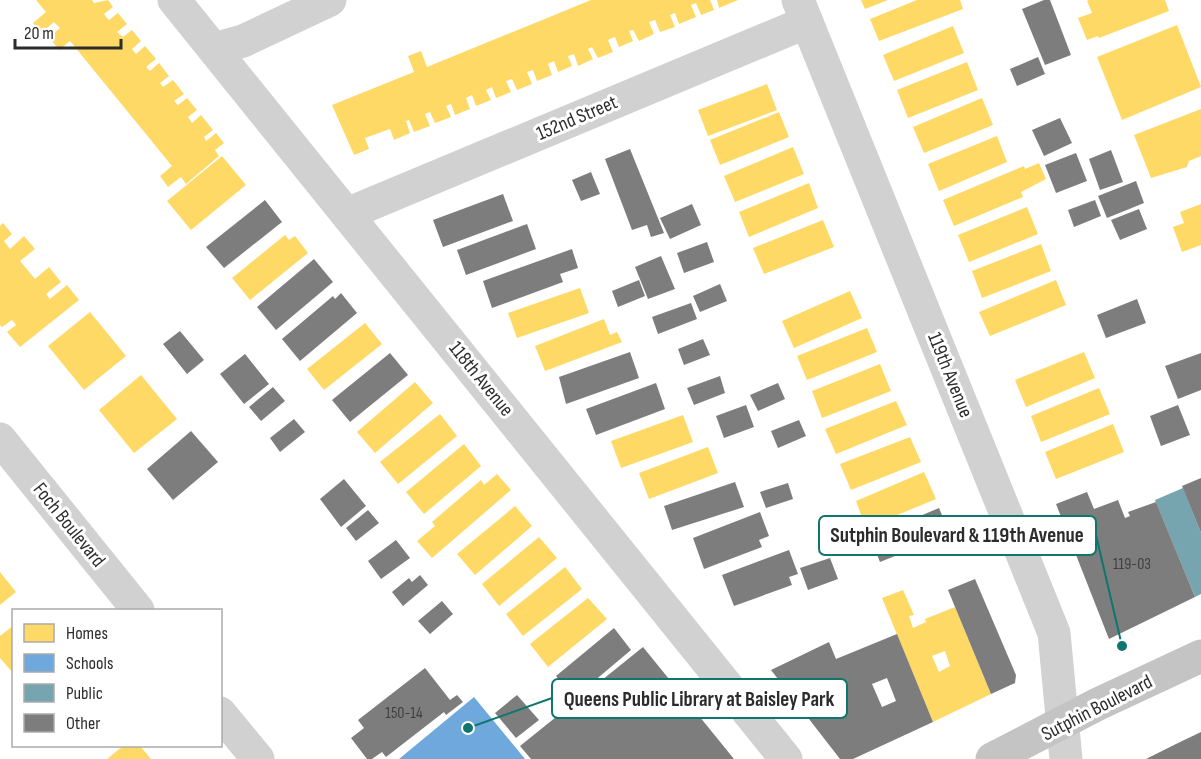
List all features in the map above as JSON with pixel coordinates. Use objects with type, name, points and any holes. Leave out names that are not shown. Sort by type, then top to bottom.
[{"type":"main road","name":"Sutphin Boulevard","points":[[992,759],[1201,656]]},
{"type":"street","name":"118th Avenue","points":[[174,0],[786,759]]},
{"type":"street","points":[[214,49],[243,41],[330,0]]},
{"type":"street","name":"152nd Street","points":[[347,214],[802,11]]},
{"type":"street","name":"119th Avenue","points":[[802,11],[1054,633],[1066,759]]},
{"type":"street","name":"Foch Boulevard","points":[[0,439],[137,609]]},
{"type":"street","points":[[222,715],[258,759]]},
{"type":"building: Homes","points":[[36,0],[92,0],[94,3],[108,0],[113,7],[104,14],[107,18],[109,20],[118,13],[127,24],[117,32],[123,37],[132,30],[141,41],[132,49],[136,54],[145,46],[156,59],[146,67],[150,71],[159,63],[169,76],[160,83],[163,87],[173,80],[184,94],[174,101],[178,105],[187,98],[197,110],[188,117],[192,123],[201,115],[213,130],[204,137],[206,141],[216,133],[224,143],[215,150],[219,156],[186,184],[181,177],[168,187],[160,176],[172,166],[70,41],[59,50],[49,37],[60,28],[54,22],[41,33],[33,23],[46,12]]},
{"type":"building: Homes","points":[[591,0],[710,0],[714,10],[701,15],[696,3],[691,5],[696,17],[679,24],[675,13],[670,15],[675,27],[660,32],[655,20],[649,22],[654,34],[639,41],[633,30],[629,31],[633,41],[619,47],[615,37],[612,38],[608,40],[613,52],[598,58],[592,47],[588,49],[593,59],[578,66],[574,54],[568,56],[572,66],[558,72],[554,61],[548,64],[552,75],[537,81],[533,70],[527,72],[532,84],[517,90],[512,79],[506,81],[511,92],[496,98],[492,87],[486,90],[491,100],[476,106],[472,95],[466,98],[470,109],[455,115],[451,104],[446,106],[451,117],[435,123],[430,112],[425,114],[430,126],[414,132],[409,120],[406,121],[410,133],[394,140],[390,129],[365,138],[369,149],[354,155],[332,105],[414,72],[408,56],[421,51],[427,67]]},
{"type":"building: Homes","points":[[717,0],[738,0],[719,8]]},
{"type":"building: Homes","points":[[861,0],[888,0],[865,9]]},
{"type":"building: Homes","points":[[917,0],[960,0],[963,9],[879,41],[870,19]]},
{"type":"building: Homes","points":[[1089,0],[1165,0],[1169,11],[1099,38],[1098,36],[1087,40],[1078,18],[1092,13],[1087,1]]},
{"type":"building: Homes","points":[[1177,25],[1201,87],[1122,120],[1097,57]]},
{"type":"building: Homes","points":[[953,26],[964,53],[894,81],[883,55]]},
{"type":"building: Homes","points":[[967,62],[978,90],[908,118],[897,90]]},
{"type":"building: Homes","points":[[767,84],[777,110],[708,136],[698,110]]},
{"type":"building: Homes","points":[[982,98],[993,125],[924,153],[913,127]]},
{"type":"building: Homes","points":[[1201,109],[1201,156],[1189,161],[1187,167],[1151,178],[1134,135]]},
{"type":"building: Homes","points":[[779,112],[789,137],[720,165],[710,140]]},
{"type":"building: Homes","points":[[997,136],[1007,162],[939,191],[928,164]]},
{"type":"building: Homes","points":[[793,147],[804,174],[735,202],[724,176]]},
{"type":"building: Homes","points":[[222,156],[246,185],[191,230],[167,201]]},
{"type":"building: Homes","points":[[1039,163],[1046,179],[1021,192],[1023,197],[954,226],[943,200],[1024,166],[1025,169]]},
{"type":"building: Homes","points":[[809,183],[818,208],[749,237],[739,212]]},
{"type":"building: Homes","points":[[1201,204],[1201,245],[1182,252],[1173,227],[1184,223],[1180,212]]},
{"type":"building: Homes","points":[[1027,207],[1038,234],[969,262],[958,235]]},
{"type":"building: Homes","points":[[823,220],[834,247],[764,274],[753,248]]},
{"type":"building: Homes","points":[[3,223],[12,234],[4,241],[10,249],[24,236],[35,249],[20,261],[35,279],[49,267],[61,282],[46,294],[50,299],[67,285],[79,300],[20,347],[7,332],[16,325],[14,322],[12,320],[2,327],[0,325],[0,226]]},
{"type":"building: Homes","points":[[285,235],[289,240],[295,236],[308,253],[250,300],[232,278]]},
{"type":"building: Homes","points":[[1041,244],[1051,271],[982,298],[972,271]]},
{"type":"building: Homes","points":[[1056,280],[1066,305],[990,336],[979,312]]},
{"type":"building: Homes","points":[[580,288],[589,313],[517,338],[508,313]]},
{"type":"building: Homes","points":[[850,291],[862,318],[794,348],[782,321]]},
{"type":"building: Homes","points":[[90,312],[126,356],[84,390],[48,346]]},
{"type":"building: Homes","points":[[604,319],[610,335],[617,332],[622,342],[545,371],[535,346]]},
{"type":"building: Homes","points":[[365,323],[382,344],[324,390],[307,369]]},
{"type":"building: Homes","points":[[867,328],[877,352],[807,380],[797,356]]},
{"type":"building: Homes","points":[[1084,352],[1095,378],[1026,407],[1015,380]]},
{"type":"building: Homes","points":[[880,364],[891,391],[822,418],[812,391]]},
{"type":"building: Homes","points":[[141,375],[177,419],[134,453],[99,410]]},
{"type":"building: Homes","points":[[415,382],[433,403],[375,453],[357,432]]},
{"type":"building: Homes","points":[[1099,388],[1110,414],[1041,442],[1031,416]]},
{"type":"building: Homes","points":[[896,401],[907,425],[836,454],[825,429]]},
{"type":"building: Homes","points":[[440,414],[457,436],[398,484],[380,462]]},
{"type":"building: Homes","points":[[683,415],[693,442],[621,468],[611,441]]},
{"type":"building: Homes","points":[[1113,424],[1124,452],[1056,479],[1045,452]]},
{"type":"building: Homes","points":[[910,437],[921,462],[851,490],[840,464]]},
{"type":"building: Homes","points":[[464,444],[481,466],[424,514],[406,492]]},
{"type":"building: Homes","points":[[708,447],[718,473],[649,499],[639,473]]},
{"type":"building: Homes","points":[[924,472],[936,499],[866,528],[856,501]]},
{"type":"building: Homes","points":[[497,474],[511,490],[432,558],[417,541],[435,526],[432,522],[481,480],[484,485]]},
{"type":"building: Homes","points":[[515,506],[532,526],[475,575],[457,554]]},
{"type":"building: Homes","points":[[539,537],[557,558],[499,606],[482,584]]},
{"type":"building: Homes","points":[[565,567],[582,589],[523,636],[506,614]]},
{"type":"building: Homes","points":[[0,572],[16,592],[0,605]]},
{"type":"building: Homes","points":[[903,590],[914,615],[909,616],[913,628],[926,622],[925,619],[955,607],[991,694],[933,722],[882,598]],"holes":[[[945,651],[950,666],[939,672],[932,656]]]},
{"type":"building: Homes","points":[[588,598],[607,619],[548,667],[530,644]]},
{"type":"building: Homes","points":[[12,627],[12,672],[0,658],[0,636]]},
{"type":"building: Homes","points":[[122,747],[141,747],[151,759],[107,759]]},
{"type":"building: Schools","points":[[474,697],[525,759],[399,759]]},
{"type":"building: Public","points":[[1183,488],[1201,533],[1201,594],[1195,597],[1155,500]]},
{"type":"building: Other","points":[[1044,0],[1050,0],[1071,55],[1045,65],[1022,9]]},
{"type":"building: Other","points":[[1038,57],[1045,74],[1017,86],[1010,69]]},
{"type":"building: Other","points":[[1060,118],[1072,143],[1044,156],[1032,130]]},
{"type":"building: Other","points":[[630,149],[664,233],[651,237],[647,225],[632,230],[605,159]]},
{"type":"building: Other","points":[[1111,150],[1123,182],[1100,190],[1089,159]]},
{"type":"building: Other","points":[[1076,153],[1087,181],[1056,193],[1045,165]]},
{"type":"building: Other","points":[[591,172],[600,194],[581,201],[572,180]]},
{"type":"building: Other","points":[[1136,181],[1144,203],[1107,218],[1098,196]]},
{"type":"building: Other","points":[[503,194],[513,221],[443,247],[433,220]]},
{"type":"building: Other","points":[[265,200],[282,222],[224,268],[206,247]]},
{"type":"building: Other","points":[[1095,200],[1101,216],[1074,227],[1068,210]]},
{"type":"building: Other","points":[[692,204],[701,225],[670,239],[660,218]]},
{"type":"building: Other","points":[[1139,209],[1147,229],[1120,240],[1111,220]]},
{"type":"building: Other","points":[[527,224],[536,249],[466,275],[457,250]]},
{"type":"building: Other","points":[[707,242],[714,262],[684,273],[677,253]]},
{"type":"building: Other","points":[[572,249],[578,268],[560,274],[563,282],[492,308],[483,281]]},
{"type":"building: Other","points":[[661,256],[675,289],[648,299],[635,267]]},
{"type":"building: Other","points":[[314,259],[333,282],[276,330],[257,307]]},
{"type":"building: Other","points":[[639,280],[645,296],[618,307],[612,291]]},
{"type":"building: Other","points":[[720,284],[727,301],[700,312],[693,296]]},
{"type":"building: Other","points":[[341,293],[357,313],[300,361],[282,339],[333,296],[335,299]]},
{"type":"building: Other","points":[[1137,299],[1146,323],[1106,338],[1097,315]]},
{"type":"building: Other","points":[[691,303],[697,319],[658,334],[652,317]]},
{"type":"building: Other","points":[[180,331],[204,360],[187,374],[163,344]]},
{"type":"building: Other","points":[[703,339],[710,355],[684,365],[678,349]]},
{"type":"building: Other","points":[[630,352],[639,378],[566,404],[559,377]]},
{"type":"building: Other","points":[[390,353],[408,375],[350,422],[332,400]]},
{"type":"building: Other","points":[[1201,353],[1201,390],[1178,399],[1165,366]]},
{"type":"building: Other","points":[[245,354],[269,384],[244,404],[220,374]]},
{"type":"building: Other","points":[[720,376],[725,393],[694,405],[687,388]]},
{"type":"building: Other","points":[[656,383],[665,409],[596,435],[586,409]]},
{"type":"building: Other","points":[[778,383],[785,399],[758,411],[750,395]]},
{"type":"building: Other","points":[[273,387],[285,401],[261,421],[249,407]]},
{"type":"building: Other","points":[[746,405],[754,427],[724,438],[716,416]]},
{"type":"building: Other","points":[[1178,405],[1190,435],[1161,446],[1150,416]]},
{"type":"building: Other","points":[[294,419],[305,432],[280,452],[270,438]]},
{"type":"building: Other","points":[[799,420],[806,436],[778,448],[771,431]]},
{"type":"building: Other","points":[[191,431],[218,462],[173,500],[147,469]]},
{"type":"building: Other","points":[[1201,478],[1201,533],[1182,486]]},
{"type":"building: Other","points":[[344,479],[366,506],[341,527],[320,499]]},
{"type":"building: Other","points":[[735,482],[744,507],[672,530],[664,506]]},
{"type":"building: Other","points":[[788,483],[793,499],[766,508],[760,492]]},
{"type":"building: Other","points":[[1087,492],[1094,509],[1118,500],[1125,518],[1130,516],[1128,512],[1156,502],[1195,597],[1109,639],[1056,504]]},
{"type":"building: Other","points":[[939,508],[950,534],[880,562],[870,537]]},
{"type":"building: Other","points":[[368,510],[379,523],[356,541],[346,528]]},
{"type":"building: Other","points":[[760,512],[769,536],[759,540],[762,547],[704,569],[693,538]]},
{"type":"building: Other","points":[[396,540],[410,558],[381,579],[368,561]]},
{"type":"building: Other","points":[[789,550],[798,574],[789,577],[792,585],[734,606],[722,575]]},
{"type":"building: Other","points":[[830,558],[838,579],[808,590],[800,568]]},
{"type":"building: Other","points":[[420,575],[428,585],[403,606],[392,592],[409,578],[412,582]]},
{"type":"building: Other","points":[[975,579],[1016,675],[1015,683],[991,694],[948,590]]},
{"type":"building: Other","points":[[442,601],[453,614],[430,634],[418,621]]},
{"type":"building: Other","points":[[614,628],[631,650],[574,698],[556,676]]},
{"type":"building: Other","points":[[897,634],[933,722],[853,759],[840,759],[771,670],[829,642],[836,659]],"holes":[[[887,678],[896,701],[882,707],[872,684]]]},
{"type":"building: Other","points":[[643,647],[734,759],[531,759],[520,746]]},
{"type":"building: Other","points":[[425,668],[450,700],[457,695],[463,702],[446,715],[444,712],[386,757],[382,752],[372,759],[367,759],[351,738],[364,728],[358,720]]},
{"type":"building: Other","points":[[517,695],[539,720],[516,738],[495,713]]},
{"type":"building: Other","points":[[1201,732],[1201,759],[1146,759],[1178,743]]},
{"type":"place","name":"Sutphin Boulevard & 119th Avenue","points":[[1122,646]]},
{"type":"place","name":"Queens Public Library at Baisley Park","points":[[468,728]]}]
